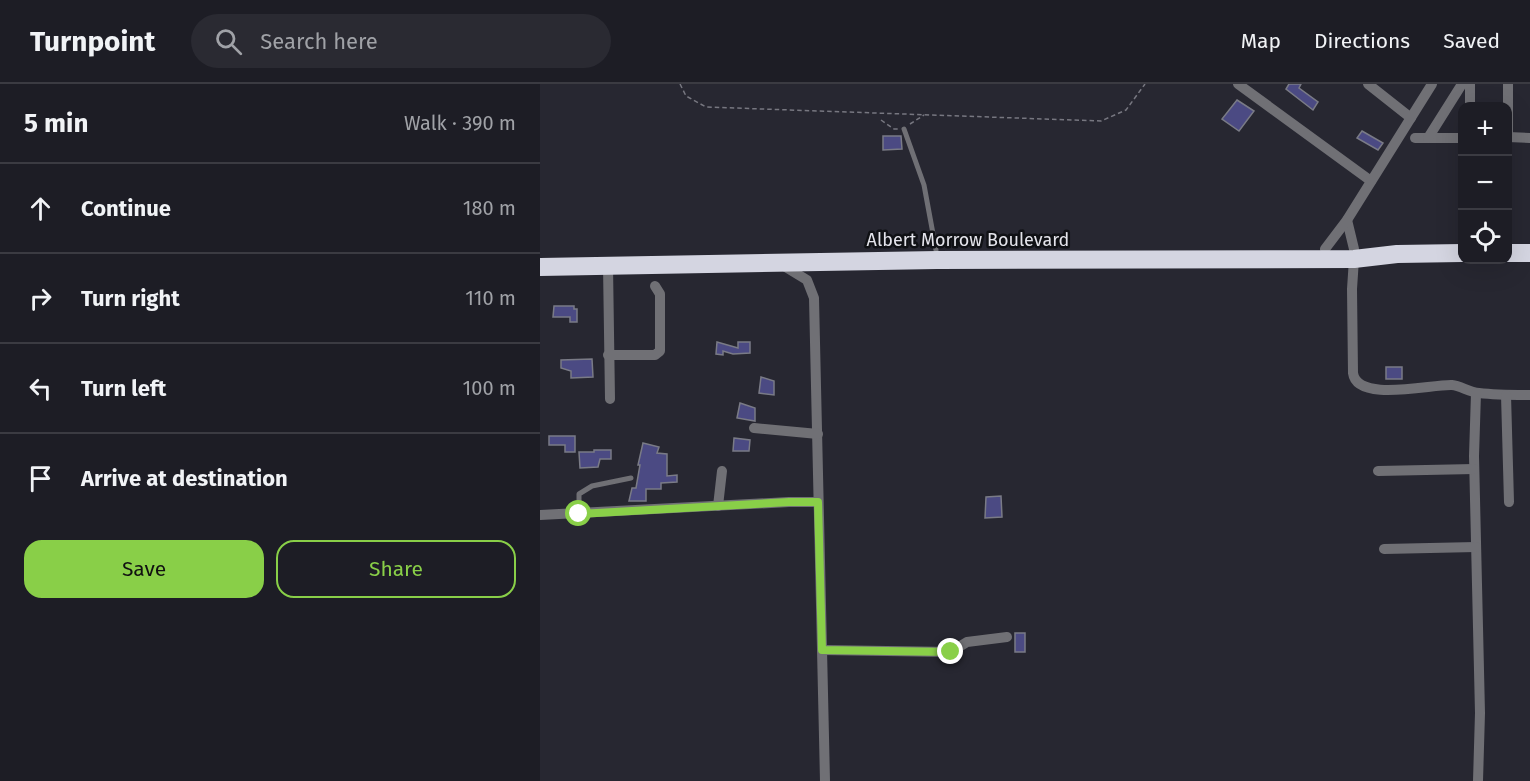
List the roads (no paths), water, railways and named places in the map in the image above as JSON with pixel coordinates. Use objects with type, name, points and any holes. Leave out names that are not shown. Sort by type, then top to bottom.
[{"type":"highway","name":"Albert Morrow Boulevard","points":[[540,257],[936,250],[1324,249],[1354,254]]},
{"type":"highway","name":"Albert Morrow Boulevard","points":[[540,267],[1458,253]]},
{"type":"highway","points":[[1512,253],[1530,253]]},
{"type":"street","points":[[1238,84],[1371,181]]},
{"type":"street","points":[[1368,84],[1411,118]]},
{"type":"street","points":[[1324,249],[1347,220],[1432,84]]},
{"type":"street","points":[[1428,138],[1462,84]]},
{"type":"street","points":[[1470,84],[1470,102]]},
{"type":"street","points":[[1508,84],[1508,102]]},
{"type":"street","points":[[1512,137],[1530,138]]},
{"type":"street","points":[[1415,138],[1458,138]]},
{"type":"street","points":[[1347,220],[1354,254],[1353,373],[1361,386],[1373,389],[1405,389],[1452,385],[1476,393],[1530,395]]},
{"type":"street","points":[[772,262],[795,271],[807,280],[814,298],[825,781]]},
{"type":"street","points":[[807,280],[820,262]]},
{"type":"street","points":[[608,266],[610,399]]},
{"type":"street","points":[[608,355],[655,356],[660,351],[660,294],[655,286]]},
{"type":"street","points":[[1476,393],[1474,469],[1480,713],[1478,781]]},
{"type":"street","points":[[1506,395],[1509,502]]},
{"type":"street","points":[[754,428],[818,434]]},
{"type":"street","points":[[1378,471],[1474,469]]},
{"type":"street","points":[[718,506],[722,471]]},
{"type":"street","points":[[540,515],[818,502]]},
{"type":"street","points":[[1384,549],[1476,547]]},
{"type":"street","points":[[822,650],[951,652],[967,642],[1007,637]]},
{"type":"lane","points":[[904,129],[924,185],[936,250]]},
{"type":"lane","points":[[579,514],[579,494],[585,488],[631,478]]}]
